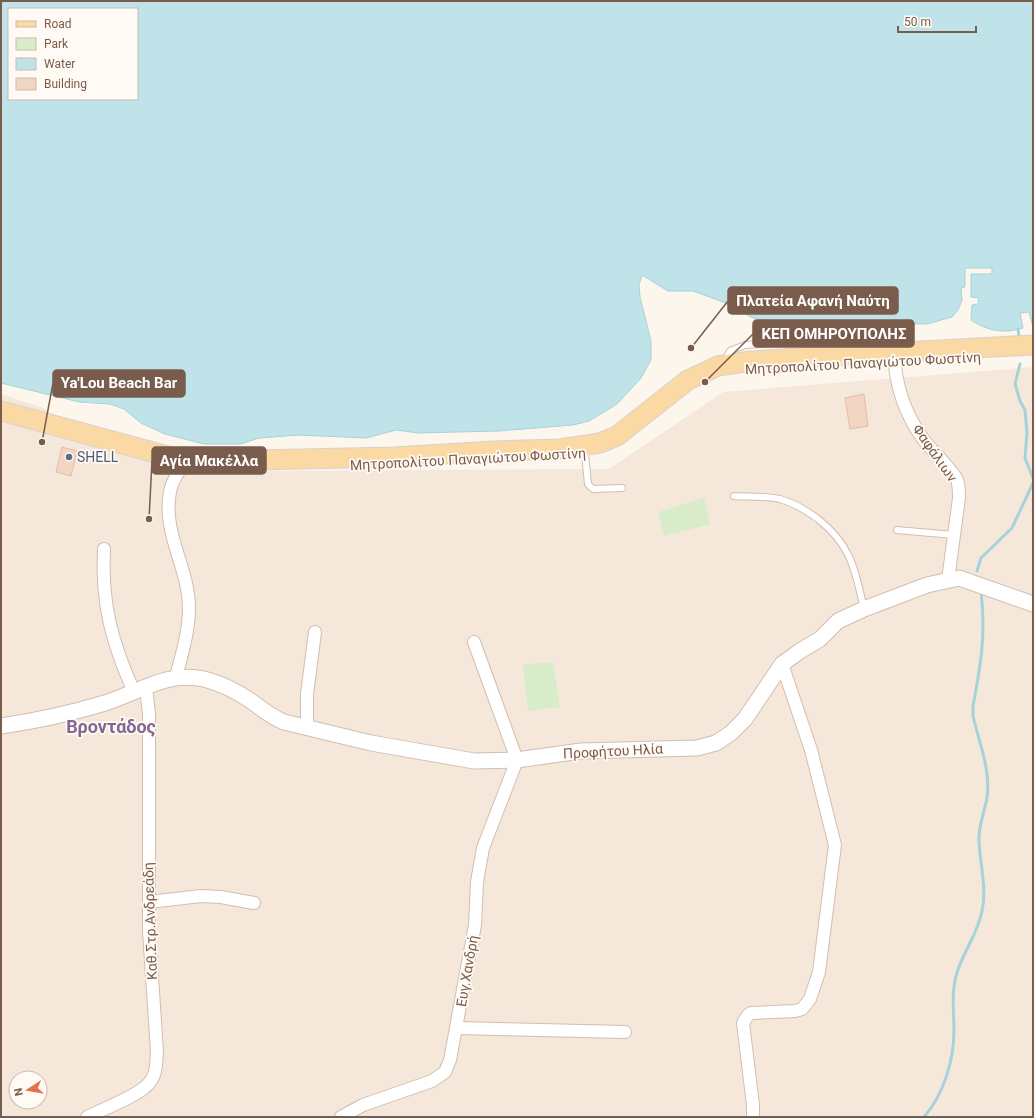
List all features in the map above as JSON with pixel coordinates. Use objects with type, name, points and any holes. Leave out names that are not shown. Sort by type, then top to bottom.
[{"type":"main road","name":"Μητροπολίτου Παναγιώτου Φωστίνη","points":[[2,417],[184,463],[220,469],[393,465],[486,459],[560,457],[585,454],[621,443],[693,386],[720,373],[894,356],[1033,345]]},
{"type":"main road","name":"Μητροπολίτου Παναγιώτου Φωστίνη","points":[[184,463],[394,457],[560,449],[584,446],[617,436],[688,380],[708,369],[723,365],[751,361],[1033,352]]},
{"type":"street","name":"Φαφάλιων","points":[[894,356],[896,375],[910,417],[922,438],[957,479],[959,498],[948,580]]},
{"type":"street","points":[[176,676],[185,644],[190,608],[187,586],[170,529],[169,508],[170,490],[184,463]]},
{"type":"street","name":"Καθ.Στρ.Ανδρεάδη","points":[[87,1117],[142,1090],[150,1082],[156,1069],[157,1052],[148,902],[149,714],[140,690],[118,657],[108,620],[104,588],[104,549]]},
{"type":"street","name":"Προφήτου Ηλία","points":[[1,726],[90,707],[176,676],[205,679],[222,686],[249,700],[275,719],[306,728],[371,743],[461,760],[517,760],[581,751],[696,748],[710,745],[721,740],[740,724],[782,664],[820,639],[838,621],[864,609],[927,585],[960,578],[972,581],[1033,604]]},
{"type":"street","points":[[306,728],[307,694],[315,632]]},
{"type":"street","points":[[474,642],[517,760]]},
{"type":"street","points":[[753,1117],[753,1105],[743,1023],[748,1014],[755,1012],[778,1013],[795,1011],[802,1009],[810,999],[819,972],[836,845],[811,750],[782,664]]},
{"type":"street","name":"Ευγ.Χανδρή","points":[[346,1116],[363,1105],[421,1086],[440,1077],[445,1072],[450,1060],[475,925],[477,882],[483,848],[517,760]]},
{"type":"street","points":[[148,902],[201,896],[221,897],[254,903]]},
{"type":"street","points":[[456,1028],[625,1032]]},
{"type":"lane","points":[[585,454],[588,484],[593,489],[622,488]]},
{"type":"lane","points":[[734,496],[778,499],[806,510],[827,526],[840,539],[847,550],[858,581],[864,609]]},
{"type":"lane","points":[[897,530],[954,535]]},
{"type":"shaded area","points":[[1033,367],[1033,1117],[1,1117],[1,394],[41,407],[106,450],[251,471],[609,469],[723,392]]},
{"type":"green space","points":[[704,498],[710,524],[664,536],[658,512]]},
{"type":"green space","points":[[553,662],[560,707],[528,711],[523,665]]},
{"type":"water","points":[[1,1],[1033,1],[1033,327],[1029,312],[1020,313],[1023,328],[1009,331],[983,327],[971,320],[972,305],[978,304],[979,298],[971,297],[971,274],[992,274],[992,268],[965,268],[965,287],[961,288],[962,300],[958,310],[952,317],[927,324],[867,323],[821,326],[762,320],[753,318],[723,302],[693,291],[668,291],[642,275],[639,285],[640,297],[651,341],[651,360],[641,378],[617,404],[589,421],[573,425],[499,431],[418,433],[396,430],[366,438],[299,435],[259,438],[241,444],[204,444],[165,434],[141,423],[124,409],[110,404],[79,402],[1,383]]},
{"type":"building","points":[[864,394],[868,426],[850,429],[845,398]]},
{"type":"building","points":[[62,447],[77,451],[71,476],[56,472]]},
{"type":"waterway","points":[[1018,329],[1019,337]]},
{"type":"waterway","points":[[1020,364],[1015,384],[1020,401],[1025,410],[1027,433],[1025,458],[1033,478]]},
{"type":"waterway","points":[[977,571],[981,558],[1012,528],[1033,483]]},
{"type":"waterway","points":[[924,1117],[937,1098],[950,1065],[954,1041],[954,987],[959,967],[979,921],[984,894],[979,835],[988,787],[984,756],[973,716],[973,706],[983,635],[981,591]]},
{"type":"place","name":"Πλατεία Αφανή Ναύτη","points":[[691,348]]},
{"type":"place","name":"ΚΕΠ ΟΜΗΡΟΥΠΟΛΗΣ","points":[[705,382]]},
{"type":"place","name":"Ya'Lou Beach Bar","points":[[42,442]]},
{"type":"place","name":"SHELL","points":[[69,457]]},
{"type":"place","name":"Αγία Μακέλλα","points":[[149,519]]},
{"type":"district","name":"Βροντάδος","points":[[111,727]]}]
